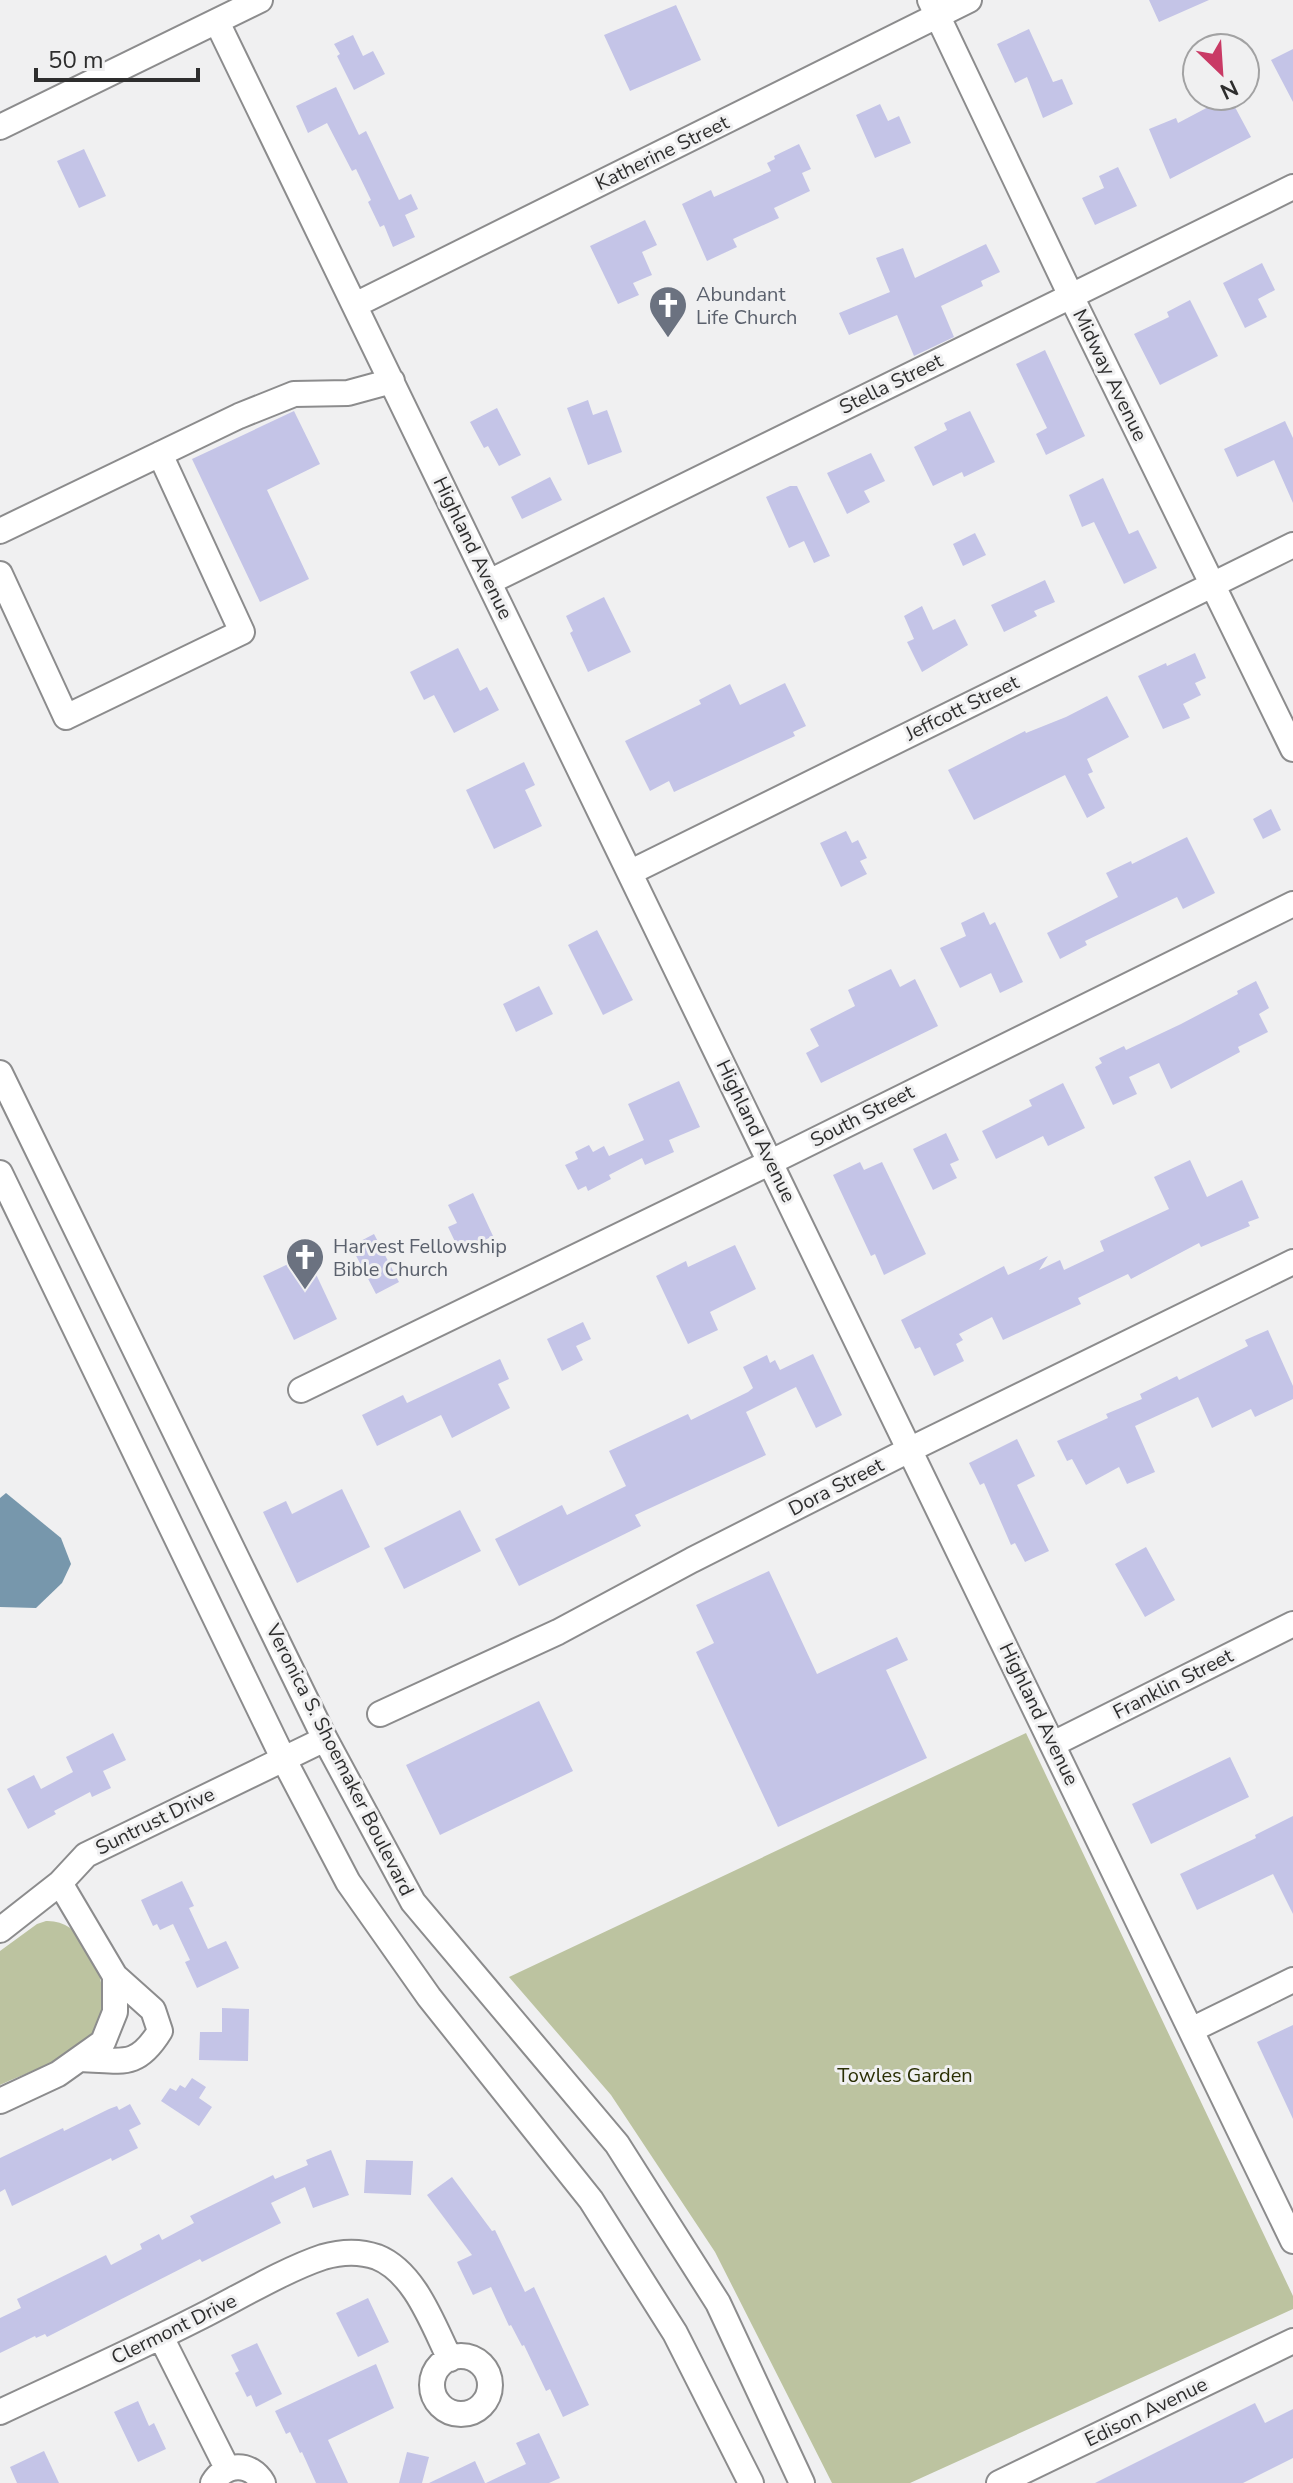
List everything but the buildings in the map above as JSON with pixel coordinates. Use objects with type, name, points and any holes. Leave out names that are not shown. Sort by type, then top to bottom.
[{"type":"street","points":[[0,127],[260,0]]},
{"type":"street","name":"Katherine Street","points":[[355,305],[934,8],[969,0]]},
{"type":"street","name":"Midway Avenue","points":[[934,8],[1293,749]]},
{"type":"street","name":"Highland Avenue","points":[[217,22],[1293,2241]]},
{"type":"street","name":"Stella Street","points":[[489,582],[1293,187]]},
{"type":"street","points":[[0,531],[294,394],[348,393],[392,381]]},
{"type":"street","points":[[0,574],[66,717],[242,632],[160,454]]},
{"type":"street","name":"Jeffcott Street","points":[[631,872],[1293,545]]},
{"type":"street","name":"South Street","points":[[301,1390],[1293,904]]},
{"type":"street","name":"Veronica S. Shoemaker Boulevard","points":[[0,1073],[325,1739],[413,1902],[617,2144],[718,2303],[802,2483]]},
{"type":"street","points":[[0,1173],[283,1758],[348,1882],[429,1997],[591,2200],[675,2333],[751,2483]]},
{"type":"street","name":"Dora Street","points":[[380,1714],[558,1632],[911,1449],[1293,1262]]},
{"type":"street","name":"Franklin Street","points":[[1053,1744],[1293,1624]]},
{"type":"street","points":[[283,1758],[325,1739]]},
{"type":"street","name":"Suntrust Drive","points":[[0,1930],[60,1883],[86,1855],[283,1758]]},
{"type":"street","points":[[60,1883],[85,1920],[115,1976],[153,2010],[160,2031],[149,2050],[133,2061],[80,2059]]},
{"type":"street","points":[[0,2101],[58,2074],[103,2042],[115,2012],[115,1976]]},
{"type":"street","points":[[1191,2030],[1293,1980]]},
{"type":"street","name":"Clermont Drive","points":[[0,2412],[324,2257],[350,2252],[378,2258],[401,2274],[417,2296],[450,2359]]},
{"type":"street","points":[[161,2337],[220,2476],[245,2467],[263,2483]]},
{"type":"street","name":"Edison Avenue","points":[[999,2483],[1293,2341]]},
{"type":"green space","name":"Towles Garden","points":[[1026,1733],[1293,2296],[1293,2309],[910,2483],[832,2483],[715,2252],[611,2095],[509,1977]]},
{"type":"green space","points":[[46,1921],[63,1924],[77,1933],[88,1947],[97,1964],[101,1983],[99,2020],[91,2035],[73,2050],[0,2085],[0,1951],[37,1924]]},
{"type":"water","points":[[6,1493],[61,1538],[71,1564],[62,1583],[36,1608],[0,1607],[0,1498]]},
{"type":"place","name":"Abundant Life Church","points":[[668,339]]},
{"type":"place","name":"Harvest Fellowship Bible Church","points":[[305,1291]]}]
